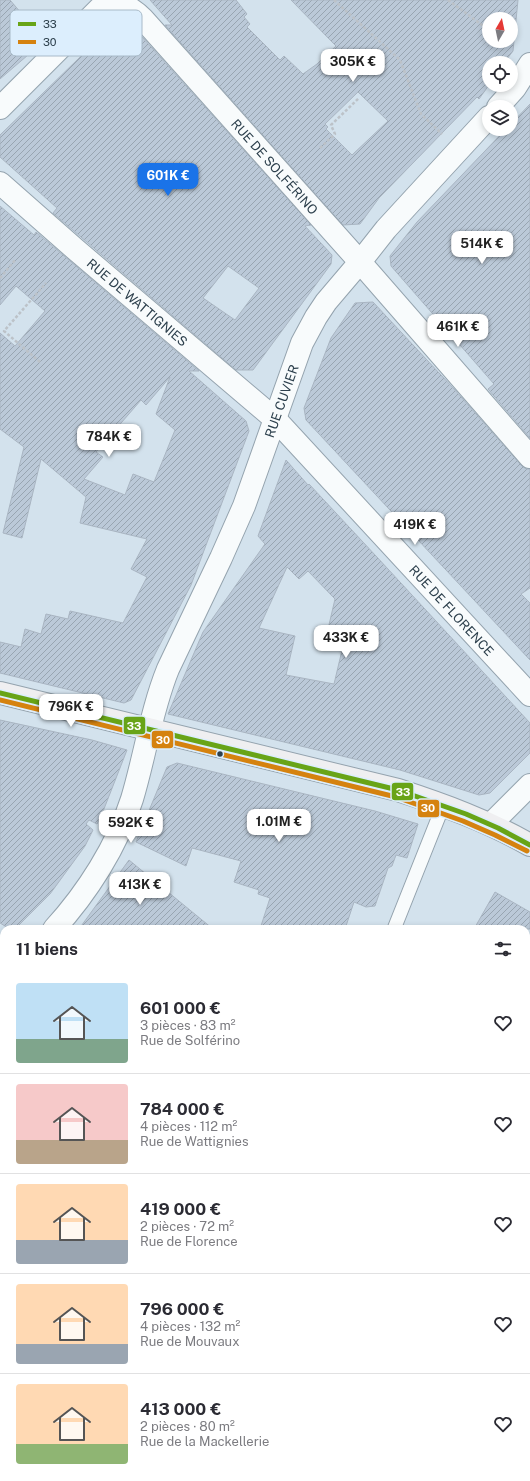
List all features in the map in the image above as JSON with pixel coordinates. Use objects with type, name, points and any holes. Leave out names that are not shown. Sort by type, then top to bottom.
[{"type":"main road","points":[[0,693],[398,790],[491,824],[530,845]]},
{"type":"street","name":"RUE DE SOLFÉRINO","points":[[98,10],[110,5],[119,4],[129,7],[132,10]]},
{"type":"street","name":"RUE DE SOLFÉRINO","points":[[142,18],[360,262],[530,457]]},
{"type":"street","name":"RUE DE SOLFÉRINO","points":[[0,108],[52,56]]},
{"type":"street","points":[[504,100],[529,68]]},
{"type":"street","name":"RUE CUVIER","points":[[57,925],[85,890],[118,832],[131,800],[158,697],[168,669],[244,506],[308,330],[326,302],[400,212],[482,124]]},
{"type":"street","name":"RUE DE WATTIGNIES","points":[[0,183],[75,249],[276,420]]},
{"type":"street","name":"RUE DE FLORENCE","points":[[276,420],[530,695]]},
{"type":"street","points":[[491,824],[530,785]]},
{"type":"lane","points":[[396,925],[443,806]]},
{"type":"path","points":[[334,0],[400,60],[421,114],[458,150]]},
{"type":"path","points":[[448,0],[482,25]]},
{"type":"path","points":[[320,148],[335,134],[331,125],[359,98]]},
{"type":"path","points":[[0,278],[16,259]]},
{"type":"path","points":[[40,362],[4,331],[46,283]]},
{"type":"building","points":[[0,0],[10,0],[19,10],[10,10],[10,56],[27,56],[0,79]]},
{"type":"building","points":[[150,0],[236,0],[247,14],[244,17],[250,24],[247,27],[280,60],[284,56],[303,74],[317,64],[336,46],[291,0],[518,0],[517,12],[482,12],[482,48],[513,48],[513,51],[509,56],[482,56],[482,92],[484,92],[479,99],[477,97],[379,198],[360,224],[343,225],[165,25],[172,25]],"holes":[[[358,92],[388,121],[352,155],[326,129],[328,127],[325,124]]]},
{"type":"building","points":[[142,37],[311,225],[305,226],[332,255],[331,264],[253,370],[236,370],[53,213],[57,208],[0,157],[0,135],[81,56],[142,56]],"holes":[[[228,266],[259,288],[235,320],[203,298]]]},
{"type":"building","points":[[530,104],[530,438],[488,389],[494,384],[391,266],[390,256],[417,222],[499,136],[518,136],[518,117]]},
{"type":"building","points":[[0,206],[34,235],[36,232],[199,371],[189,371],[246,421],[249,431],[191,585],[131,700],[124,703],[0,673],[0,642],[21,647],[25,629],[41,634],[46,614],[68,619],[70,611],[123,623],[147,577],[131,569],[147,539],[80,523],[86,497],[41,459],[22,538],[3,533],[24,447],[0,429],[0,333],[15,346],[45,311],[16,286],[0,305]],"holes":[[[170,377],[156,414],[175,430],[154,482],[133,474],[125,495],[84,479],[103,457],[96,452],[141,400],[146,405]]]},
{"type":"building","points":[[373,302],[454,389],[521,465],[526,469],[530,469],[530,588],[521,594],[530,603],[530,660],[306,420],[304,408],[331,338],[355,303]]},
{"type":"building","points":[[286,460],[530,723],[530,753],[490,793],[479,795],[400,770],[168,714],[203,632],[265,544],[258,536]],"holes":[[[287,567],[299,579],[308,571],[335,599],[325,642],[343,646],[334,684],[286,675],[295,636],[259,628]]]},
{"type":"building","points":[[0,720],[92,740],[127,750],[97,824],[89,820],[86,824],[93,830],[85,846],[50,894],[19,925],[3,925],[0,923]]},
{"type":"building","points":[[177,763],[375,811],[418,824],[407,858],[396,855],[392,866],[388,868],[375,906],[366,907],[354,902],[346,925],[261,925],[270,898],[258,894],[259,890],[234,882],[241,861],[192,848],[186,866],[136,842],[167,767]]},
{"type":"building","points":[[129,860],[208,925],[82,925]]},
{"type":"building","points":[[495,892],[530,912],[530,925],[476,925]]},
{"type":"transit line","name":"33","points":[[0,693],[398,790],[466,814],[498,828],[530,845]]},
{"type":"transit line","name":"30","points":[[0,700],[396,797],[463,821],[527,851]]}]
